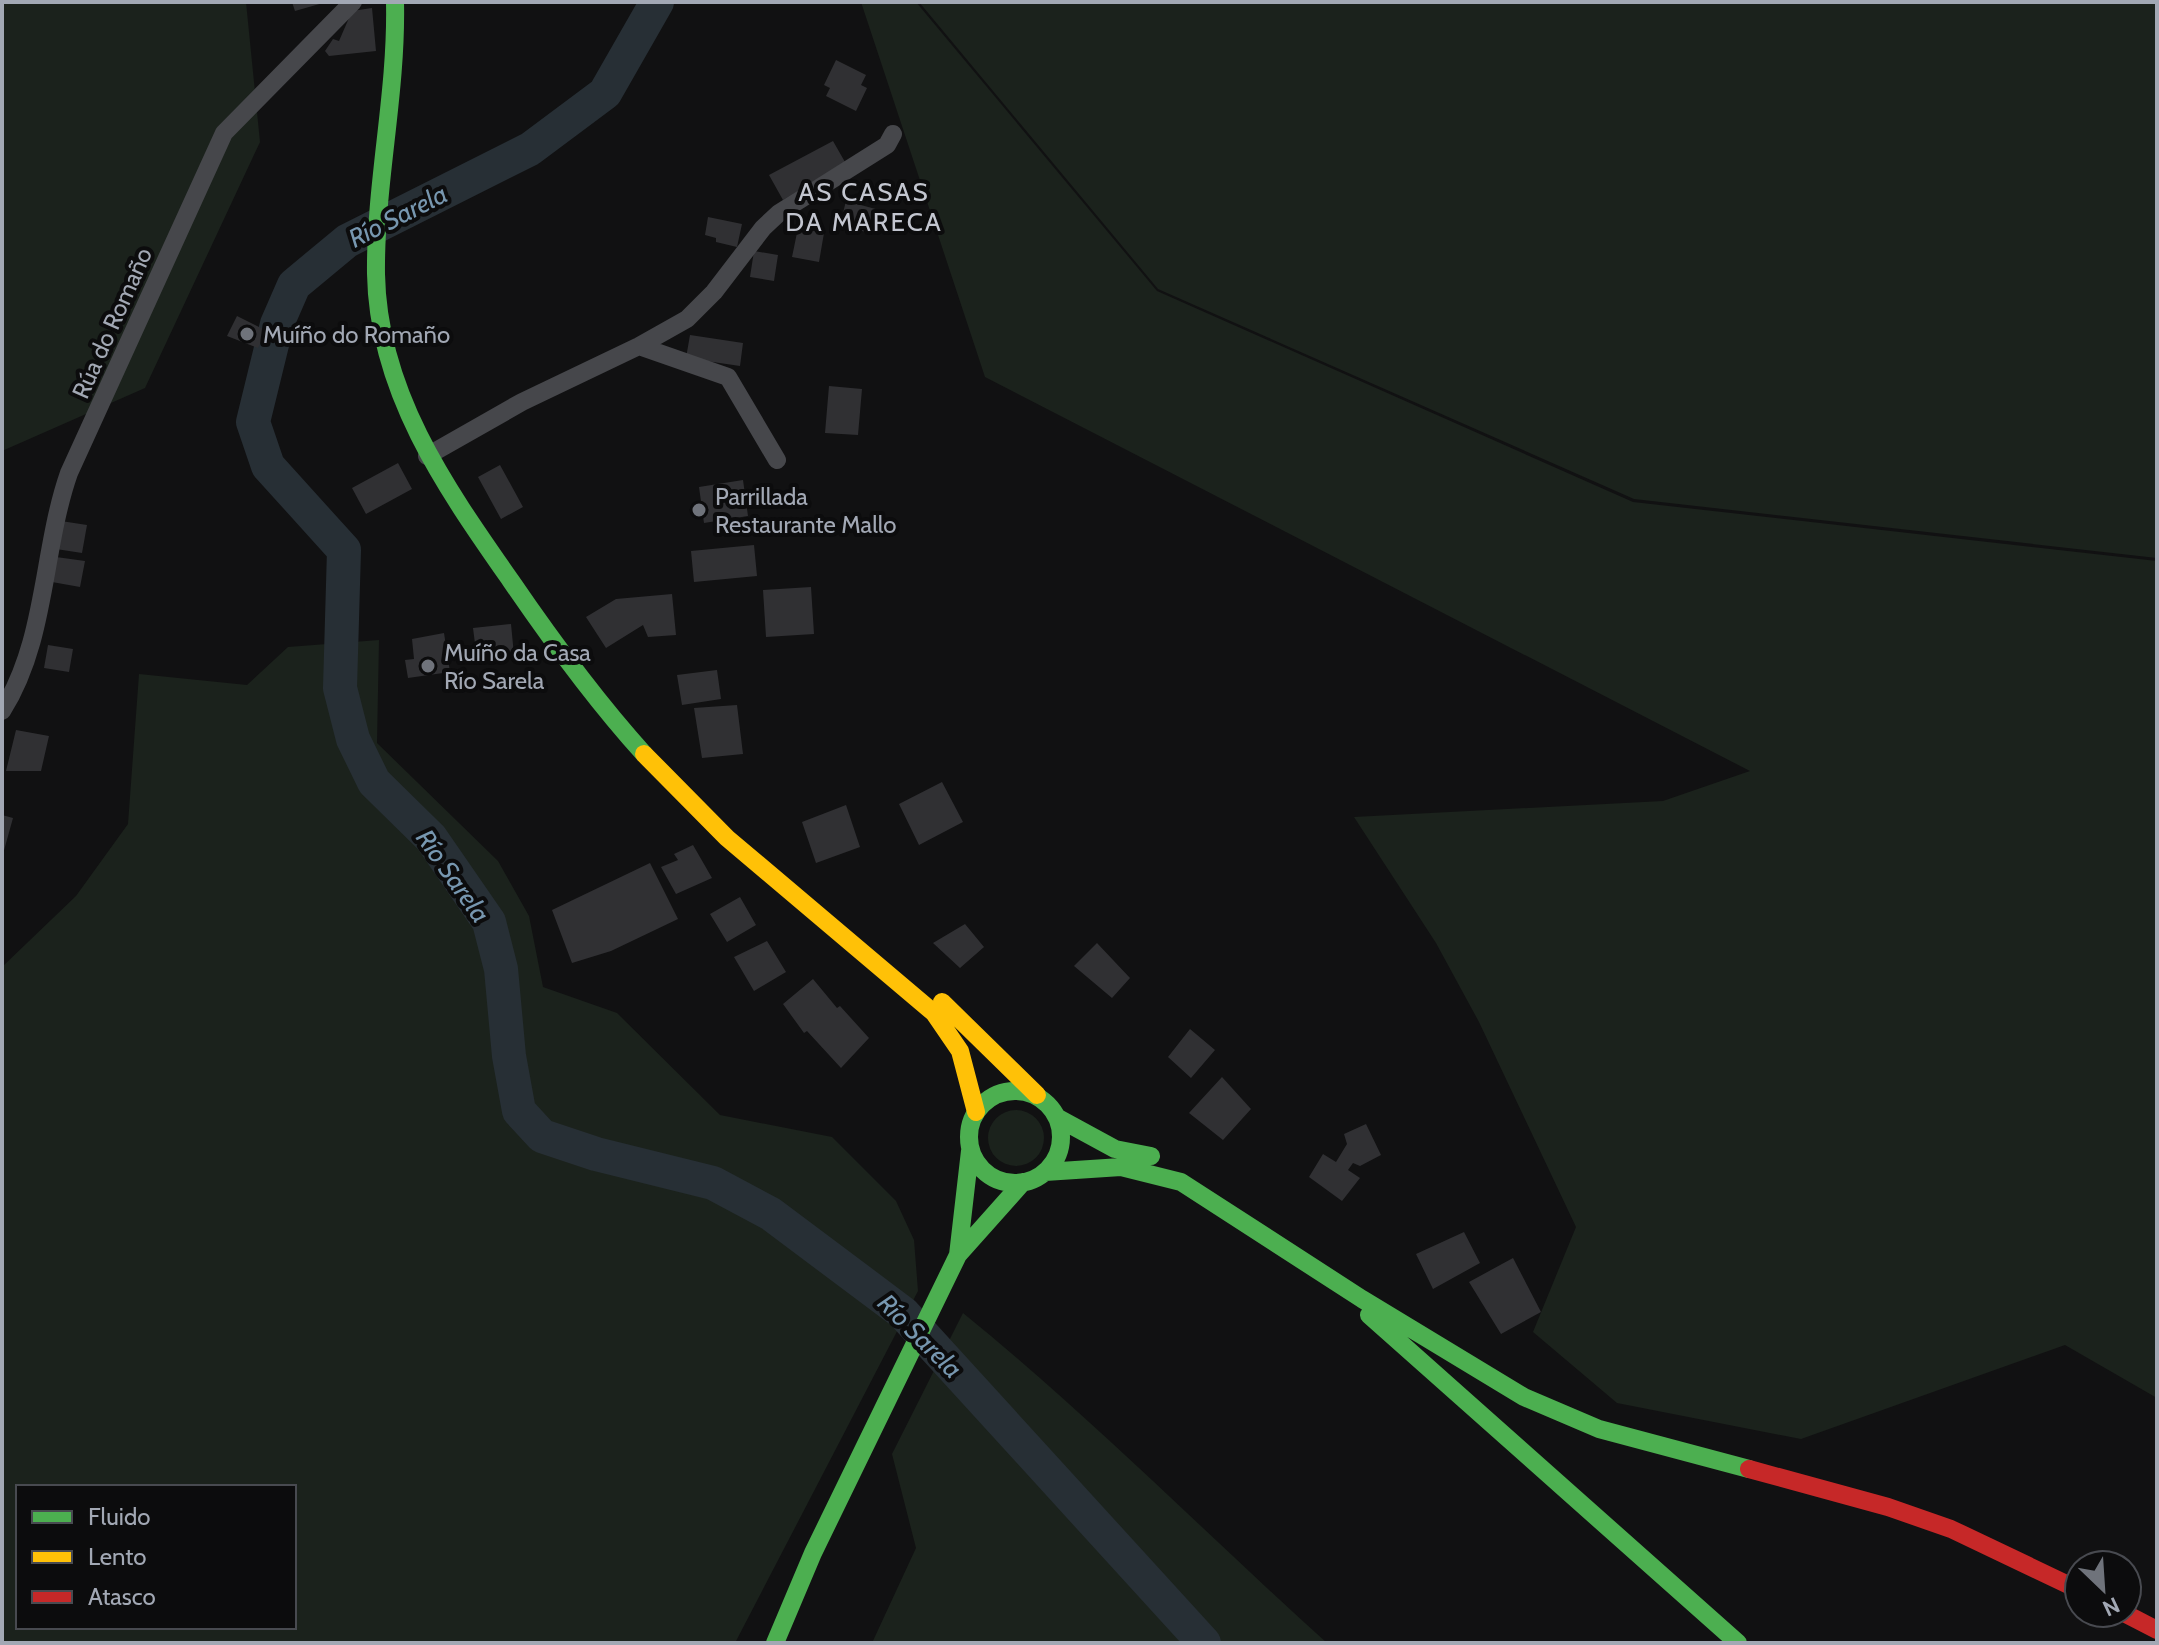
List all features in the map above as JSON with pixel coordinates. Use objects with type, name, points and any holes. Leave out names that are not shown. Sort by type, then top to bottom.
[{"type":"main road","points":[[395,2],[397,71],[377,241],[379,312],[396,387],[427,456],[544,628],[623,731],[723,833],[922,1001],[951,1030],[969,1071],[976,1112]]},
{"type":"main road","points":[[854,943],[876,954],[951,1009],[1058,1118],[1115,1149],[1170,1161],[1195,1173],[1516,1377],[1617,1432]]},
{"type":"main road","points":[[958,1255],[970,1151],[968,1136],[976,1112],[991,1096],[1005,1091],[1037,1095]]},
{"type":"main road","points":[[1045,1172],[1058,1155],[1061,1143],[1058,1118]]},
{"type":"main road","points":[[970,1151],[987,1174],[1001,1181],[1023,1182]]},
{"type":"main road","points":[[775,1643],[813,1553],[958,1255],[1023,1182],[1045,1172],[1112,1167],[1161,1174],[1203,1193],[1406,1325],[1524,1397],[1577,1422],[1888,1507],[1951,1529],[2063,1582]]},
{"type":"main road","points":[[1306,1244],[1340,1273],[1398,1313],[1406,1325],[1406,1340],[1411,1351]]},
{"type":"main road","points":[[1327,1275],[1738,1643]]},
{"type":"street","name":"Rúa do Romaño","points":[[2,711],[29,651],[55,519],[69,473],[224,133],[353,2]]},
{"type":"street","points":[[427,456],[522,402],[679,325],[702,305],[779,213],[887,145],[893,134]]},
{"type":"street","points":[[639,346],[728,377],[777,460]]},
{"type":"shaded area","points":[[2,2],[246,2],[260,142],[145,388],[2,451]]},
{"type":"shaded area","points":[[861,2],[916,2],[1157,291],[1633,502],[2157,561],[2157,1398],[2065,1345],[1801,1439],[1617,1403],[1533,1332],[1576,1227],[1479,1022],[1436,943],[1354,817],[1663,801],[1750,771],[985,377]]},
{"type":"shaded area","points":[[919,2],[2157,2],[2157,558],[1634,499],[1158,289]]},
{"type":"shaded area","points":[[379,640],[377,743],[498,861],[529,916],[543,987],[617,1013],[720,1115],[832,1137],[896,1201],[914,1240],[918,1291],[735,1643],[2,1643],[2,967],[76,896],[128,824],[139,674],[247,685],[288,647]]},
{"type":"shaded area","points":[[1016,1110],[1036,1118],[1044,1138],[1036,1158],[1016,1166],[996,1158],[988,1138],[996,1118]]},
{"type":"shaded area","points":[[963,1313],[1102,1434],[1327,1643],[872,1643],[916,1548],[892,1454]]},
{"type":"building","points":[[292,2],[323,2],[323,3],[295,11]]},
{"type":"building","points":[[372,8],[376,51],[329,56],[325,51],[333,39],[339,41],[352,11]]},
{"type":"building","points":[[836,60],[866,75],[861,85],[867,88],[856,111],[826,96],[830,88],[824,85]]},
{"type":"building","points":[[833,141],[845,162],[783,200],[769,175]]},
{"type":"building","points":[[846,201],[883,211],[877,235],[840,225]]},
{"type":"building","points":[[708,217],[742,224],[737,247],[716,242],[716,238],[705,235]]},
{"type":"building","points":[[798,228],[824,233],[819,262],[792,257]]},
{"type":"building","points":[[754,251],[778,255],[774,281],[750,277]]},
{"type":"building","name":"Muíño do Romaño","points":[[237,316],[267,331],[258,348],[227,336]]},
{"type":"building","points":[[690,335],[743,343],[740,366],[686,358]]},
{"type":"building","points":[[829,386],[862,389],[858,435],[825,433]]},
{"type":"building","points":[[398,463],[412,489],[366,514],[352,488]]},
{"type":"building","points":[[500,465],[523,507],[501,519],[478,477]]},
{"type":"building","points":[[743,480],[748,516],[704,523],[699,487]]},
{"type":"building","points":[[61,521],[87,525],[82,553],[56,549]]},
{"type":"building","points":[[754,545],[757,576],[694,582],[691,551]]},
{"type":"building","points":[[56,557],[85,561],[80,587],[52,582]]},
{"type":"building","points":[[811,587],[814,634],[766,637],[763,590]]},
{"type":"building","points":[[672,594],[676,635],[648,637],[643,625],[606,648],[586,617],[616,599]]},
{"type":"building","points":[[511,624],[514,655],[477,659],[473,628]]},
{"type":"building","points":[[444,633],[450,672],[408,678],[405,660],[414,659],[412,639]]},
{"type":"building","points":[[48,645],[73,649],[69,672],[44,668]]},
{"type":"building","points":[[717,670],[721,699],[682,705],[677,675]]},
{"type":"building","points":[[737,705],[743,754],[702,758],[694,708]]},
{"type":"building","points":[[16,730],[49,736],[41,771],[6,771]]},
{"type":"building","points":[[942,782],[963,822],[919,845],[899,804]]},
{"type":"building","points":[[846,805],[860,847],[816,863],[802,822]]},
{"type":"building","points":[[2,815],[13,818],[3,854],[2,854]]},
{"type":"building","points":[[693,845],[712,878],[676,894],[661,867],[678,860],[674,854]]},
{"type":"building","points":[[650,863],[678,919],[611,951],[572,963],[552,910]]},
{"type":"building","points":[[740,897],[756,925],[727,942],[710,914]]},
{"type":"building","points":[[965,924],[984,947],[960,968],[933,943]]},
{"type":"building","points":[[767,941],[786,972],[754,991],[734,957]]},
{"type":"building","points":[[1097,943],[1130,978],[1112,998],[1074,966]]},
{"type":"building","points":[[813,979],[837,1008],[840,1006],[869,1038],[841,1068],[807,1031],[804,1033],[783,1004]]},
{"type":"building","points":[[1190,1029],[1215,1050],[1191,1078],[1168,1057]]},
{"type":"building","points":[[1222,1077],[1251,1109],[1223,1140],[1189,1113]]},
{"type":"building","points":[[1366,1124],[1381,1155],[1360,1166],[1353,1163],[1348,1170],[1360,1178],[1342,1201],[1309,1177],[1323,1154],[1336,1162],[1347,1144],[1344,1134]]},
{"type":"building","points":[[1464,1232],[1480,1263],[1433,1289],[1416,1254]]},
{"type":"building","points":[[1513,1258],[1541,1312],[1501,1334],[1469,1282]]},
{"type":"waterway","name":"Río Sarela","points":[[657,2],[605,93],[530,149],[347,241],[294,285],[277,324],[253,422],[268,466],[344,550],[340,688],[353,739],[374,782],[431,838],[489,922],[501,969],[509,1056],[519,1111],[542,1136],[596,1154],[713,1183],[771,1214],[903,1313],[1204,1643]]},
{"type":"traffic: fast","points":[[395,2],[393,71],[379,206],[376,274],[380,317],[389,359],[420,437],[463,510],[558,648],[644,754]]},
{"type":"traffic: fast","points":[[1015,1091],[1033,1094],[1048,1104],[1058,1119],[1061,1137],[1058,1155],[1048,1170],[1033,1180],[1015,1183],[997,1180],[982,1170],[972,1155],[969,1137],[972,1119],[982,1104],[997,1094],[1015,1091]]},
{"type":"traffic: fast","points":[[1058,1118],[1115,1149],[1151,1156]]},
{"type":"traffic: fast","points":[[775,1643],[813,1553],[958,1255],[970,1151]]},
{"type":"traffic: fast","points":[[1045,1172],[1121,1167],[1181,1182],[1362,1299],[1524,1397],[1599,1429],[1749,1469]]},
{"type":"traffic: fast","points":[[958,1255],[1023,1182]]},
{"type":"traffic: fast","points":[[1369,1315],[1738,1643]]},
{"type":"traffic: slow","points":[[644,754],[727,838],[934,1013],[960,1051],[976,1112]]},
{"type":"traffic: slow","points":[[942,1002],[1037,1095]]},
{"type":"traffic: jam","points":[[1749,1469],[1888,1507],[1951,1529],[2063,1582]]},
{"type":"traffic: jam","points":[[2143,1623],[2157,1630]]},
{"type":"place","name":"Muíño do Romaño","points":[[247,334]]},
{"type":"place","name":"Parrillada Restaurante Mallo","points":[[699,510]]},
{"type":"place","name":"Muíño da Casa Río Sarela","points":[[428,666]]},
{"type":"district","name":"AS CASAS DA MARECA","points":[[864,207]]}]
